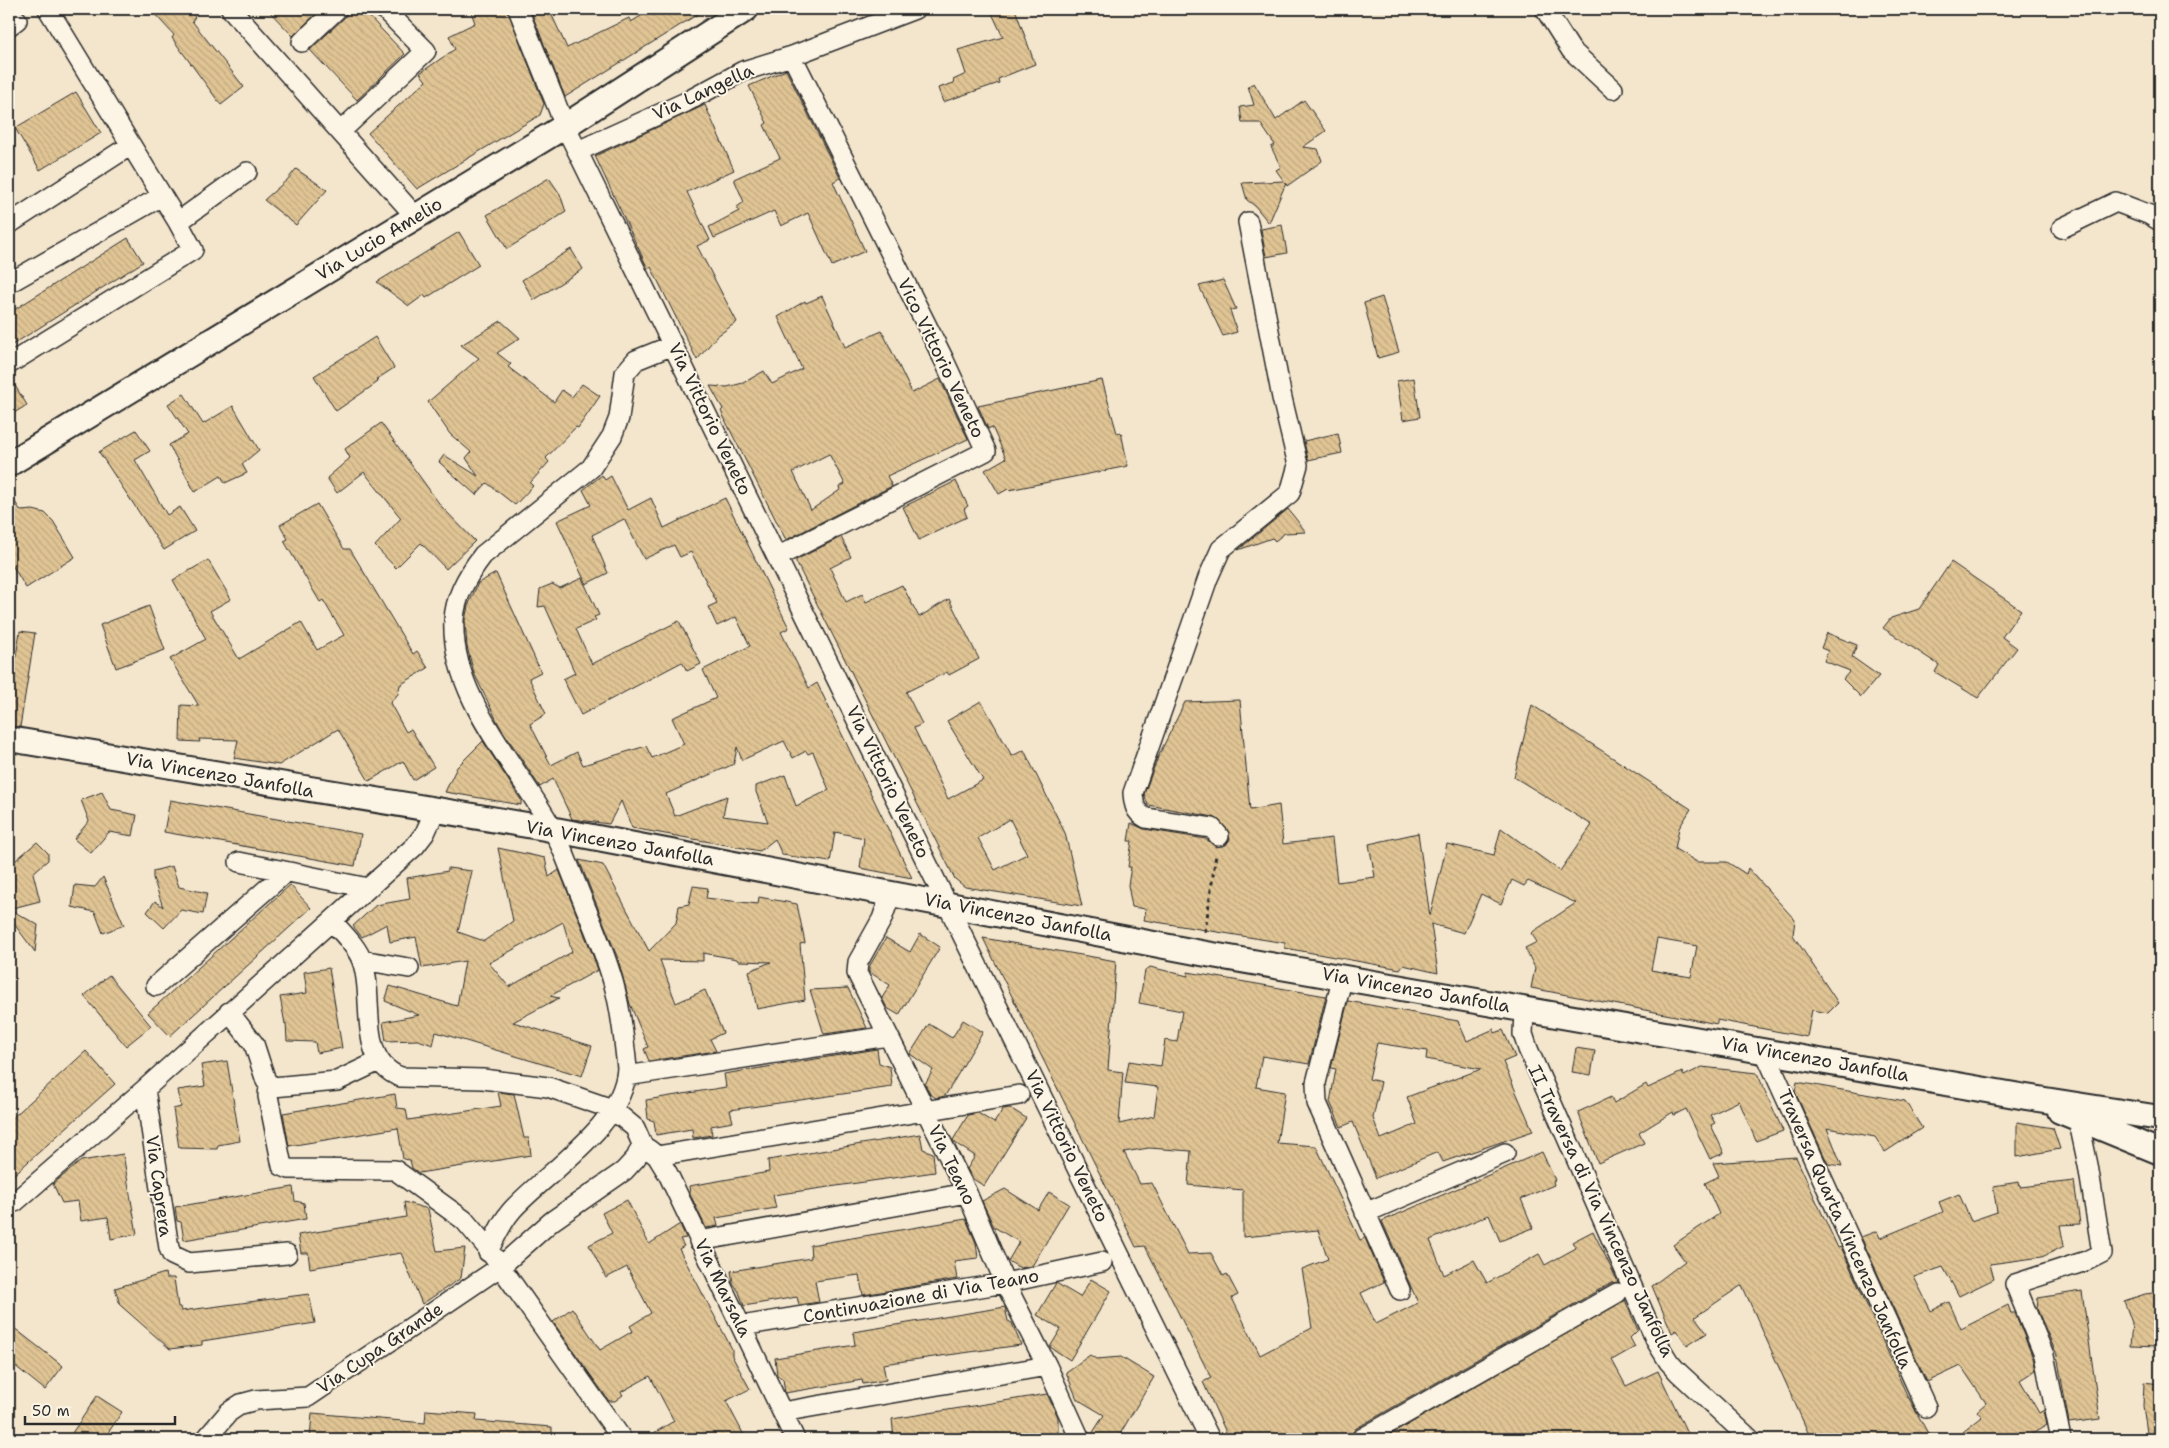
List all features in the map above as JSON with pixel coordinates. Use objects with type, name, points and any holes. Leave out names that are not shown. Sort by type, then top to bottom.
[{"type":"main road","name":"Via Lucio Amelio","points":[[9,464],[565,126],[746,9]]},
{"type":"main road","name":"Via Vincenzo Janfolla","points":[[9,739],[435,812],[553,830],[1201,953],[1343,976],[1524,1010],[1764,1050],[2026,1097],[2160,1118]]},
{"type":"main road","name":"Via Vincenzo Janfolla","points":[[2026,1097],[2160,1152]]},
{"type":"street","points":[[9,364],[192,250],[178,222],[48,9]]},
{"type":"street","points":[[231,9],[416,217]]},
{"type":"street","points":[[302,42],[337,9]]},
{"type":"street","points":[[340,132],[426,51],[384,9]]},
{"type":"street","name":"Via Vittorio Veneto","points":[[518,9],[565,126],[1210,1439]]},
{"type":"street","name":"Via Langella","points":[[578,151],[686,102],[743,71],[792,56],[915,9]]},
{"type":"street","points":[[1545,9],[1571,50],[1613,89]]},
{"type":"street","name":"Vico Vittorio Veneto","points":[[778,557],[986,451],[943,358],[792,56]]},
{"type":"street","points":[[9,224],[131,145]]},
{"type":"street","points":[[178,222],[248,172]]},
{"type":"street","points":[[9,283],[162,196]]},
{"type":"street","points":[[2062,228],[2116,202],[2150,215],[2160,221]]},
{"type":"street","points":[[1219,836],[1212,828],[1146,818],[1139,815],[1135,808],[1132,793],[1220,549],[1290,493],[1298,465],[1282,398],[1248,222]]},
{"type":"street","points":[[488,1252],[497,1231],[512,1210],[586,1140],[615,1104],[626,1076],[621,1014],[610,972],[595,930],[553,830],[517,775],[474,699],[463,674],[454,638],[454,618],[460,594],[470,572],[483,556],[591,468],[612,436],[620,418],[625,373],[636,360],[673,344]]},
{"type":"street","points":[[15,1202],[145,1089],[415,846],[425,833],[435,812]]},
{"type":"street","points":[[239,862],[368,888]]},
{"type":"street","points":[[156,986],[286,872]]},
{"type":"street","name":"Via Teano","points":[[891,893],[882,920],[858,962],[856,970],[967,1193],[1005,1284],[1047,1366],[1080,1439]]},
{"type":"street","points":[[332,921],[362,960],[372,1044],[379,1061],[393,1074],[401,1078],[483,1079],[527,1083],[615,1104]]},
{"type":"street","points":[[362,960],[409,968]]},
{"type":"street","points":[[1343,976],[1315,1093],[1320,1114],[1400,1290]]},
{"type":"street","name":"II Traversa di Via Vincenzo Janfolla","points":[[1524,1010],[1523,1034],[1528,1050],[1656,1341],[1669,1362],[1678,1372],[1750,1439]]},
{"type":"street","points":[[229,1012],[254,1044],[269,1086],[268,1096],[282,1166],[289,1169],[392,1170],[399,1172],[464,1220],[473,1229],[622,1439]]},
{"type":"street","points":[[626,1076],[888,1036]]},
{"type":"street","name":"Traversa Quarta Vincenzo Janfolla","points":[[1764,1050],[1926,1408]]},
{"type":"street","points":[[269,1086],[278,1088],[337,1081],[379,1061]]},
{"type":"street","name":"Via Caprera","points":[[145,1089],[168,1248],[172,1255],[189,1263],[287,1254]]},
{"type":"street","points":[[657,1156],[1019,1095]]},
{"type":"street","name":"Via Marsala","points":[[615,1104],[635,1128],[642,1144],[657,1156],[668,1174],[795,1439]]},
{"type":"street","points":[[2061,1439],[2044,1355],[2015,1284],[2086,1261],[2102,1253],[2088,1165],[2076,1117]]},
{"type":"street","name":"Via Cupa Grande","points":[[206,1439],[229,1412],[241,1404],[256,1400],[308,1397],[500,1268],[552,1221],[624,1171],[636,1158],[642,1144]]},
{"type":"street","points":[[1365,1213],[1505,1153]]},
{"type":"street","points":[[699,1240],[967,1193]]},
{"type":"street","name":"Continuazione di Via Teano","points":[[741,1326],[1005,1284],[1102,1262]]},
{"type":"street","points":[[1361,1439],[1617,1293]]},
{"type":"street","points":[[782,1412],[1047,1366]]},
{"type":"path","points":[[1201,953],[1219,836]]},
{"type":"building","points":[[150,9],[188,9],[195,17],[192,21],[244,87],[221,105],[172,38],[174,35]]},
{"type":"building","points":[[267,9],[321,9],[293,36]]},
{"type":"building","points":[[348,9],[362,9],[405,54],[357,100],[310,50],[345,17]]},
{"type":"building","points":[[470,9],[507,9],[544,104],[540,115],[417,189],[368,133],[426,81],[420,73],[455,49],[449,36],[475,23]]},
{"type":"building","points":[[530,9],[549,9],[567,48],[629,18],[631,22],[652,9],[706,9],[565,97]]},
{"type":"building","points":[[990,9],[1015,9],[1035,64],[998,79],[999,83],[943,102],[938,88],[954,83],[953,80],[966,74],[958,50],[1003,37]]},
{"type":"building","points":[[786,70],[840,178],[833,182],[865,251],[832,266],[808,213],[781,226],[774,211],[714,238],[709,227],[739,211],[737,207],[744,202],[734,179],[780,158],[764,125],[767,123],[749,86]]},
{"type":"building","points":[[1254,83],[1276,120],[1304,100],[1326,131],[1303,147],[1318,149],[1322,161],[1287,186],[1286,183],[1269,223],[1255,206],[1247,200],[1242,183],[1284,181],[1276,170],[1281,167],[1271,147],[1275,145],[1260,123],[1242,123],[1240,107],[1254,105],[1248,86]]},
{"type":"building","points":[[76,92],[101,133],[40,170],[15,128]]},
{"type":"building","points":[[705,105],[734,170],[687,192],[710,240],[697,246],[737,322],[717,336],[697,360],[651,267],[648,269],[595,156]]},
{"type":"building","points":[[296,169],[327,190],[296,225],[264,200],[288,179]]},
{"type":"building","points":[[549,178],[560,194],[566,212],[507,249],[487,215]]},
{"type":"building","points":[[1282,225],[1287,253],[1266,257],[1261,229]]},
{"type":"building","points":[[459,232],[479,265],[426,298],[424,295],[409,306],[377,282]]},
{"type":"building","points":[[128,238],[143,262],[9,347],[9,313]]},
{"type":"building","points":[[571,249],[583,269],[534,300],[522,280]]},
{"type":"building","points":[[1223,280],[1236,309],[1230,310],[1237,332],[1223,336],[1199,286]]},
{"type":"building","points":[[822,296],[845,347],[882,331],[912,393],[940,379],[968,439],[887,476],[892,486],[786,540],[728,426],[721,411],[723,409],[710,386],[727,387],[743,383],[764,371],[772,384],[802,369],[778,317],[805,301],[806,303]],"holes":[[[829,454],[845,484],[839,487],[840,490],[811,510],[793,472]]]},
{"type":"building","points":[[1382,297],[1399,352],[1378,358],[1364,303]]},
{"type":"building","points":[[501,321],[520,338],[497,353],[511,364],[508,367],[554,402],[562,390],[572,397],[582,384],[600,396],[578,428],[576,427],[546,458],[549,462],[530,483],[533,486],[515,505],[487,483],[476,495],[439,462],[444,455],[478,476],[466,458],[471,452],[450,434],[428,402],[479,358],[461,345]]},
{"type":"building","points":[[375,337],[394,368],[377,379],[378,382],[336,411],[314,376]]},
{"type":"building","points":[[9,376],[27,405],[9,416]]},
{"type":"building","points":[[1414,378],[1420,417],[1403,420],[1397,381]]},
{"type":"building","points":[[1102,380],[1117,433],[1121,432],[1128,466],[1008,489],[999,494],[985,470],[1006,458],[992,427],[988,429],[978,406]]},
{"type":"building","points":[[184,394],[203,424],[233,406],[259,450],[242,464],[247,473],[225,483],[221,476],[195,492],[169,445],[188,434],[168,404]]},
{"type":"building","points":[[381,423],[441,506],[475,541],[446,569],[421,543],[396,568],[375,546],[401,518],[364,472],[337,493],[327,478],[350,458],[345,449]]},
{"type":"building","points":[[136,430],[150,451],[135,460],[167,515],[180,507],[195,531],[164,550],[99,452]]},
{"type":"building","points":[[1338,433],[1342,453],[1308,460],[1304,441]]},
{"type":"building","points":[[602,475],[605,480],[611,476],[628,510],[651,498],[664,528],[725,498],[789,628],[781,632],[809,688],[817,683],[912,878],[860,868],[864,838],[835,832],[830,862],[782,855],[775,839],[760,851],[632,828],[621,801],[609,824],[572,819],[553,779],[540,787],[499,725],[474,673],[467,647],[465,620],[468,606],[478,583],[496,573],[541,672],[529,678],[546,714],[530,724],[551,765],[577,752],[583,765],[646,746],[652,758],[684,744],[672,718],[716,698],[703,670],[750,646],[736,617],[717,626],[708,607],[717,603],[691,552],[680,557],[674,545],[644,559],[624,519],[592,535],[608,573],[586,584],[557,521],[591,505],[583,490]],"holes":[[[784,741],[793,758],[806,751],[808,754],[813,752],[829,790],[796,806],[785,775],[756,786],[756,792],[768,822],[723,816],[727,796],[675,816],[666,794],[734,764],[737,747],[742,760]]]},
{"type":"building","points":[[956,481],[968,506],[964,509],[967,517],[919,540],[903,507]]},
{"type":"building","points":[[9,493],[21,511],[33,510],[45,513],[53,521],[75,557],[26,588],[9,560]]},
{"type":"building","points":[[317,504],[344,549],[350,549],[413,654],[417,651],[428,668],[400,685],[398,694],[390,703],[406,732],[411,729],[434,767],[413,780],[403,761],[369,781],[338,729],[279,765],[234,758],[238,740],[199,739],[200,742],[180,741],[181,705],[199,706],[170,659],[206,639],[173,580],[208,560],[231,599],[210,611],[239,659],[301,622],[317,650],[344,635],[323,600],[320,602],[284,541],[288,539],[280,525]]},
{"type":"building","points":[[1288,509],[1306,532],[1285,533],[1275,541],[1272,538],[1238,550]]},
{"type":"building","points":[[841,537],[851,557],[830,568],[846,602],[862,594],[866,602],[902,585],[919,617],[949,599],[979,659],[949,675],[947,672],[906,692],[922,724],[914,728],[948,799],[983,780],[947,721],[981,701],[1012,756],[1024,750],[1065,833],[1082,906],[965,887],[955,879],[796,560]],"holes":[[[1010,819],[1027,854],[995,870],[978,838]]]},
{"type":"building","points":[[1951,562],[2021,610],[2002,637],[2017,648],[1978,698],[1935,672],[1939,665],[1883,628],[1891,618],[1919,609]]},
{"type":"building","points":[[582,578],[599,615],[594,617],[596,620],[576,629],[592,664],[679,621],[701,664],[687,671],[682,662],[581,715],[563,679],[575,673],[545,606],[538,607],[540,589],[552,584],[560,588]]},
{"type":"building","points":[[149,606],[165,650],[116,668],[100,625]]},
{"type":"building","points":[[20,631],[35,633],[20,727],[9,726],[9,681],[12,682]]},
{"type":"building","points":[[1827,633],[1857,645],[1852,657],[1879,676],[1861,697],[1843,679],[1850,671],[1824,661],[1828,651],[1821,648]]},
{"type":"building","points":[[1240,700],[1250,810],[1279,805],[1283,844],[1332,838],[1337,882],[1375,877],[1369,844],[1418,833],[1430,916],[1447,844],[1494,855],[1501,828],[1560,871],[1592,825],[1514,777],[1532,705],[1691,809],[1679,828],[1675,849],[1697,862],[1727,862],[1746,874],[1748,868],[1795,920],[1793,935],[1838,1003],[1828,1013],[1812,1010],[1807,1037],[1717,1020],[1717,1024],[1531,988],[1535,968],[1525,948],[1537,942],[1531,933],[1576,903],[1528,881],[1524,886],[1512,880],[1501,904],[1481,894],[1464,933],[1431,924],[1438,973],[1403,965],[1400,969],[1285,948],[1285,943],[1144,920],[1146,909],[1132,907],[1128,885],[1131,867],[1128,867],[1132,841],[1128,841],[1131,823],[1144,829],[1206,839],[1216,847],[1226,845],[1230,839],[1227,829],[1214,817],[1148,805],[1144,794],[1158,757],[1185,702]],"holes":[[[1657,939],[1697,946],[1691,977],[1651,970]]]},
{"type":"building","points":[[483,741],[521,800],[521,805],[445,792],[457,767]]},
{"type":"building","points":[[102,792],[111,810],[137,815],[133,836],[109,832],[91,853],[74,839],[89,821],[81,800]]},
{"type":"building","points":[[170,800],[361,834],[355,866],[164,832]]},
{"type":"building","points":[[37,842],[48,853],[48,860],[33,873],[40,901],[9,909],[9,866]]},
{"type":"building","points":[[498,848],[545,858],[549,877],[559,870],[592,953],[598,970],[550,996],[559,998],[513,1022],[592,1046],[582,1076],[436,1032],[433,1045],[418,1040],[386,1041],[383,1022],[419,1015],[385,1001],[390,986],[457,1006],[465,961],[422,968],[416,937],[390,942],[387,924],[362,937],[353,926],[376,905],[410,899],[407,878],[448,871],[448,868],[472,871],[458,932],[484,941],[513,921]],"holes":[[[563,922],[572,952],[509,987],[489,963]]]},
{"type":"building","points":[[579,860],[603,865],[649,951],[676,923],[679,906],[689,904],[693,886],[708,888],[706,898],[758,904],[759,897],[797,904],[805,943],[800,944],[805,1000],[757,1009],[749,971],[771,962],[738,961],[737,959],[703,953],[703,961],[660,960],[676,1003],[705,990],[723,1033],[710,1039],[716,1051],[649,1061],[644,1049],[648,1047],[630,1004],[618,959]]},
{"type":"building","points":[[172,866],[179,887],[207,893],[203,914],[181,910],[164,928],[147,912],[155,901],[163,907],[153,878],[153,871]]},
{"type":"building","points":[[103,877],[124,925],[103,933],[95,912],[72,907],[75,885],[95,887]]},
{"type":"building","points":[[290,885],[311,908],[170,1036],[148,1013]]},
{"type":"building","points":[[9,909],[38,925],[35,952],[9,917]]},
{"type":"building","points":[[920,934],[940,947],[899,1015],[887,1008],[882,998],[890,985],[869,972],[869,967],[886,938],[910,952]]},
{"type":"building","points":[[983,938],[1116,961],[1108,1070],[1123,1072],[1119,1124],[1154,1116],[1158,1087],[1125,1083],[1129,1061],[1161,1066],[1165,1040],[1177,1042],[1182,1011],[1139,1003],[1145,971],[1150,967],[1188,976],[1188,972],[1326,996],[1309,1064],[1262,1056],[1256,1087],[1285,1092],[1277,1143],[1316,1146],[1360,1240],[1365,1238],[1384,1282],[1361,1293],[1376,1324],[1418,1303],[1382,1221],[1542,1152],[1555,1180],[1553,1181],[1554,1185],[1521,1199],[1533,1228],[1500,1241],[1489,1215],[1430,1240],[1444,1275],[1474,1260],[1487,1283],[1539,1254],[1545,1265],[1576,1248],[1572,1242],[1593,1231],[1618,1282],[1611,1283],[1355,1429],[1350,1439],[1229,1439],[1203,1382],[1211,1378],[1145,1246],[1136,1247]],"holes":[[[1149,1148],[1191,1151],[1188,1185],[1243,1190],[1243,1237],[1318,1230],[1328,1259],[1302,1269],[1312,1328],[1260,1355],[1232,1298],[1238,1295],[1227,1274],[1223,1276],[1211,1253],[1188,1254],[1152,1183],[1140,1184],[1124,1152]]]},
{"type":"building","points":[[329,968],[342,1048],[317,1053],[315,1042],[287,1041],[286,1023],[280,997],[307,993],[304,972]]},
{"type":"building","points":[[109,975],[151,1026],[126,1046],[84,996]]},
{"type":"building","points":[[848,988],[867,1028],[824,1034],[810,990]]},
{"type":"building","points":[[1348,1001],[1458,1021],[1467,1041],[1494,1029],[1495,1033],[1503,1030],[1515,1057],[1503,1062],[1533,1131],[1443,1162],[1438,1152],[1376,1178],[1353,1122],[1341,1127],[1330,1102],[1336,1069],[1331,1068]],"holes":[[[1377,1043],[1427,1051],[1426,1059],[1481,1069],[1407,1097],[1417,1124],[1381,1139],[1373,1118],[1381,1082],[1369,1079]]]},
{"type":"building","points":[[963,1020],[983,1032],[945,1096],[936,1098],[930,1094],[925,1084],[933,1070],[910,1054],[929,1024],[952,1038]]},
{"type":"building","points":[[1576,1048],[1595,1051],[1591,1075],[1572,1072]]},
{"type":"building","points":[[877,1049],[879,1063],[890,1067],[892,1087],[730,1110],[733,1122],[711,1126],[712,1135],[693,1138],[692,1129],[656,1135],[654,1121],[648,1119],[646,1100],[726,1087],[724,1074]]},
{"type":"building","points":[[86,1051],[115,1084],[9,1179],[9,1121]]},
{"type":"building","points":[[227,1061],[240,1141],[218,1145],[217,1149],[179,1148],[173,1109],[181,1107],[178,1090],[205,1086],[201,1065]]},
{"type":"building","points":[[1702,1067],[1757,1073],[1783,1131],[1756,1141],[1739,1101],[1710,1115],[1715,1123],[1711,1125],[1724,1153],[1710,1159],[1686,1109],[1674,1115],[1673,1112],[1639,1133],[1644,1143],[1598,1163],[1578,1112],[1611,1097],[1614,1103],[1646,1084],[1648,1088],[1682,1072],[1684,1076]]},
{"type":"building","points":[[1797,1082],[1905,1101],[1922,1128],[1885,1152],[1875,1137],[1827,1128],[1842,1166],[1828,1164],[1795,1092]]},
{"type":"building","points":[[498,1092],[514,1094],[524,1138],[529,1138],[531,1155],[419,1173],[412,1168],[410,1160],[403,1159],[398,1128],[289,1146],[283,1113],[395,1094],[397,1108],[406,1109],[408,1120],[501,1106]]},
{"type":"building","points":[[1010,1108],[1026,1118],[984,1186],[973,1179],[967,1169],[975,1156],[953,1140],[968,1115],[978,1113],[994,1123],[1003,1109]]},
{"type":"building","points":[[2017,1122],[2053,1128],[2060,1149],[2017,1157]]},
{"type":"building","points":[[920,1134],[923,1149],[933,1153],[935,1172],[773,1195],[776,1208],[716,1218],[718,1226],[706,1228],[690,1194],[689,1186],[769,1172],[768,1160]]},
{"type":"building","points":[[123,1154],[137,1234],[111,1239],[108,1217],[81,1221],[78,1201],[62,1203],[53,1184],[81,1161]]},
{"type":"building","points":[[1796,1157],[1838,1248],[1841,1247],[1906,1393],[1931,1439],[1811,1439],[1742,1285],[1695,1317],[1707,1333],[1687,1346],[1677,1330],[1672,1333],[1652,1286],[1685,1261],[1673,1245],[1719,1214],[1705,1183],[1719,1176],[1713,1163]]},
{"type":"building","points":[[2074,1181],[2080,1224],[2060,1225],[2064,1246],[2042,1257],[1990,1264],[1994,1279],[1959,1296],[1943,1267],[1914,1277],[1931,1311],[1949,1302],[1961,1329],[2008,1305],[2011,1313],[2015,1313],[2036,1370],[2020,1380],[2039,1413],[2044,1410],[2047,1425],[2024,1439],[1954,1439],[1982,1417],[1977,1411],[1986,1403],[1961,1366],[1927,1382],[1861,1237],[1877,1231],[1880,1238],[1943,1212],[1939,1202],[1959,1194],[1971,1221],[1997,1212],[1993,1186],[2019,1182],[2020,1187]]},
{"type":"building","points":[[293,1187],[295,1201],[304,1203],[306,1219],[184,1240],[181,1222],[177,1221],[175,1207]]},
{"type":"building","points":[[1005,1189],[1038,1210],[1049,1192],[1069,1204],[1032,1266],[1020,1268],[1008,1261],[1019,1242],[994,1227],[982,1201]]},
{"type":"building","points":[[627,1200],[649,1244],[680,1224],[686,1238],[680,1239],[684,1246],[679,1249],[732,1349],[732,1356],[750,1389],[726,1401],[746,1439],[644,1439],[674,1421],[650,1376],[621,1392],[623,1395],[615,1401],[609,1401],[553,1322],[572,1308],[600,1350],[633,1331],[630,1326],[651,1313],[627,1267],[606,1278],[589,1245],[612,1233],[602,1213]]},
{"type":"building","points":[[404,1202],[428,1209],[437,1251],[465,1248],[461,1278],[422,1304],[401,1253],[310,1268],[308,1253],[301,1253],[298,1235],[406,1217]]},
{"type":"building","points":[[966,1219],[976,1243],[978,1258],[954,1261],[957,1279],[863,1295],[859,1275],[815,1281],[819,1302],[799,1305],[797,1297],[744,1306],[739,1292],[733,1283],[731,1271],[811,1258],[810,1245]]},
{"type":"building","points":[[165,1273],[166,1278],[174,1278],[178,1307],[180,1307],[181,1311],[309,1294],[315,1323],[202,1341],[202,1345],[170,1349],[120,1305],[115,1288]]},
{"type":"building","points":[[1091,1279],[1111,1291],[1070,1360],[1050,1347],[1061,1329],[1037,1315],[1056,1283],[1080,1297]]},
{"type":"building","points":[[2082,1291],[2100,1419],[2069,1423],[2057,1355],[2037,1309],[2038,1298]]},
{"type":"building","points":[[2160,1292],[2160,1347],[2130,1346],[2132,1323],[2124,1301],[2145,1294]]},
{"type":"building","points":[[1625,1300],[1638,1330],[1630,1338],[1635,1347],[1612,1360],[1626,1386],[1658,1371],[1690,1439],[1383,1439]]},
{"type":"building","points":[[1005,1307],[1008,1321],[1012,1323],[1021,1345],[883,1364],[886,1380],[863,1384],[862,1380],[785,1393],[783,1379],[777,1375],[775,1358],[855,1345],[853,1332]]},
{"type":"building","points":[[9,1324],[63,1366],[45,1390],[9,1361]]},
{"type":"building","points":[[1090,1355],[1096,1359],[1121,1357],[1154,1377],[1117,1439],[1102,1439],[1092,1434],[1104,1415],[1077,1399],[1066,1372]]},
{"type":"building","points":[[2144,1382],[2160,1384],[2160,1439],[2148,1439],[2143,1406]]},
{"type":"building","points":[[1047,1394],[1058,1417],[1058,1439],[894,1439],[892,1419]]},
{"type":"building","points":[[97,1396],[122,1412],[104,1439],[68,1439]]},
{"type":"building","points":[[426,1410],[477,1414],[476,1421],[552,1427],[552,1439],[310,1439],[312,1413],[425,1423]]}]
